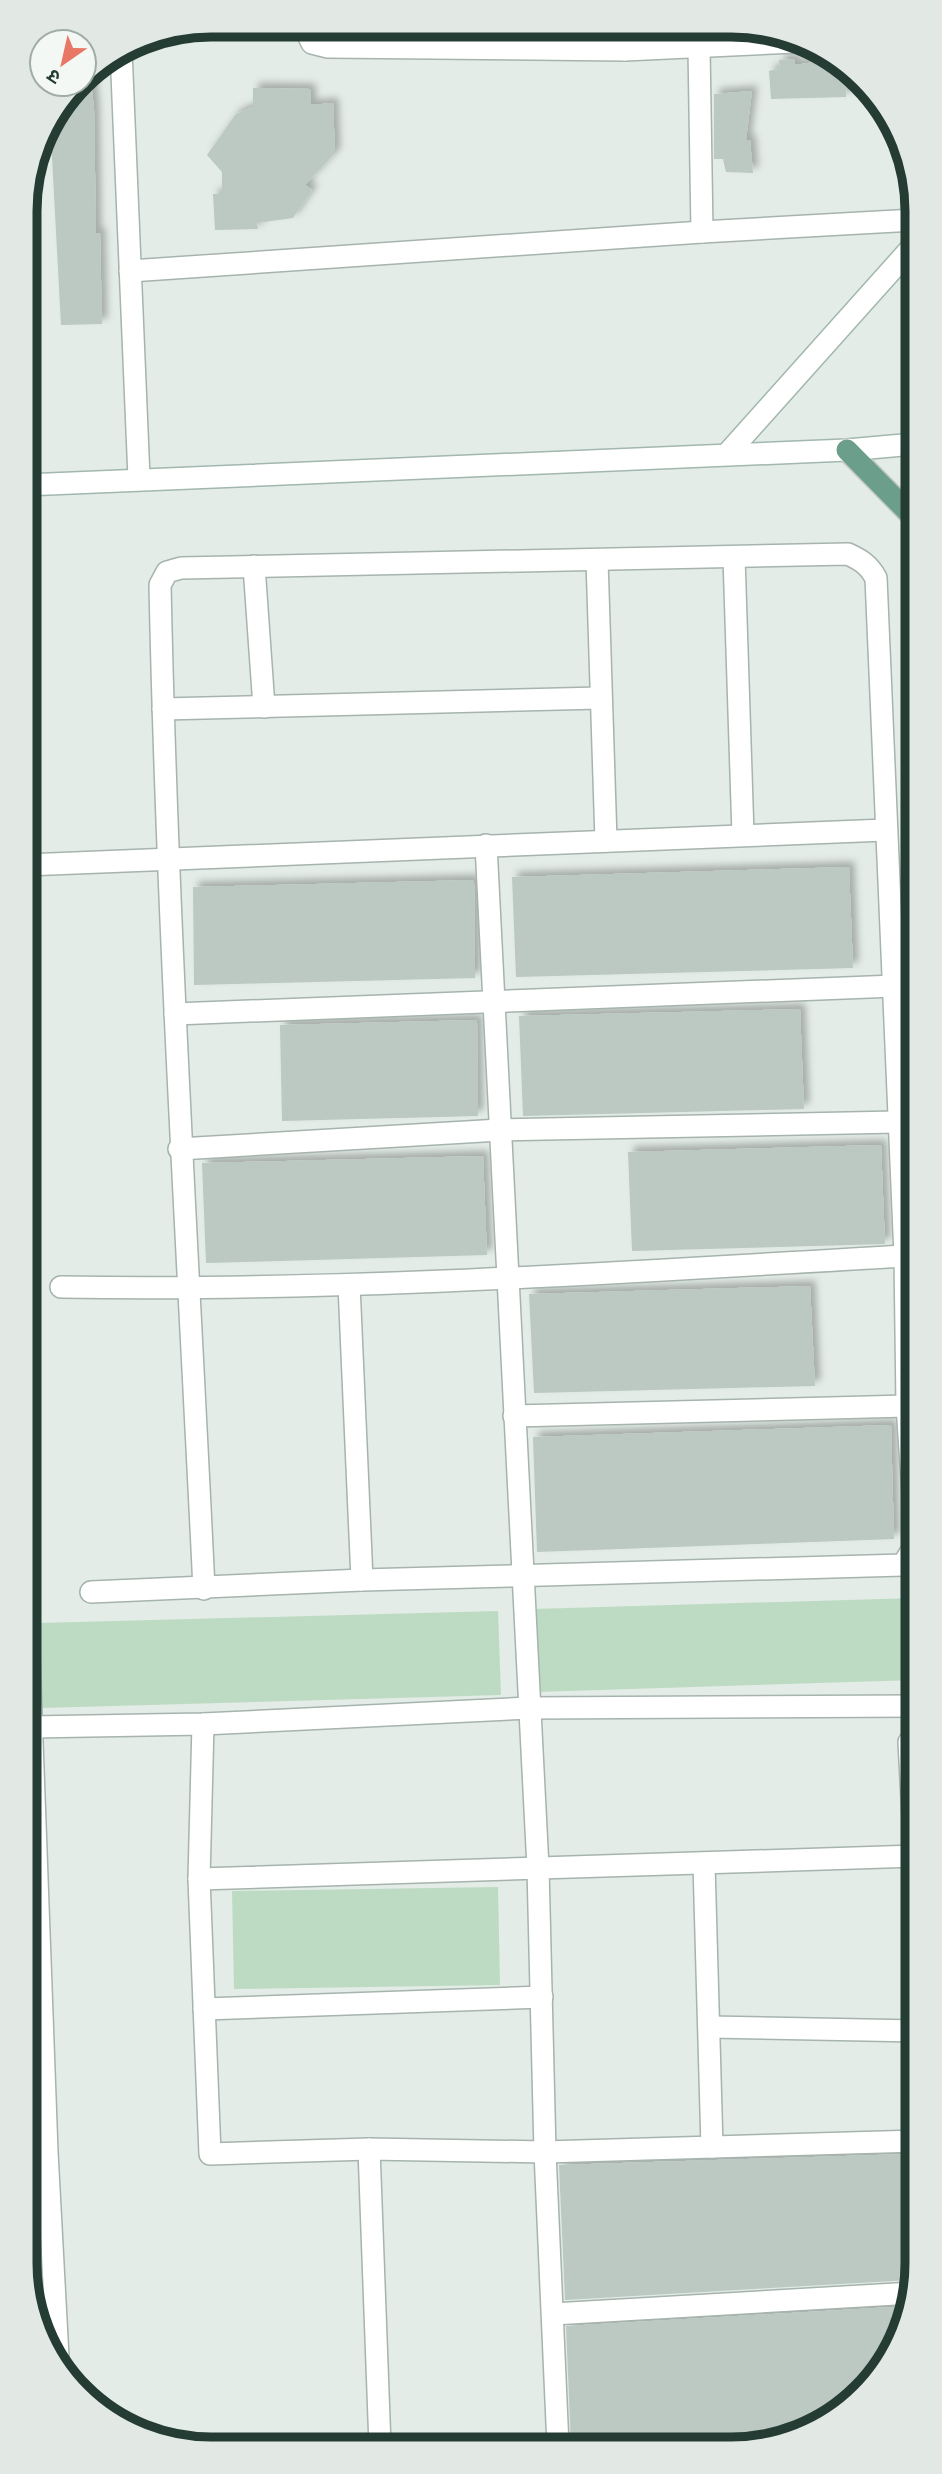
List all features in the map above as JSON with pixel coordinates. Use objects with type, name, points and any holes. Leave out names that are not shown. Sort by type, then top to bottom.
[{"type":"main road","points":[[848,450],[905,509]]},
{"type":"street","points":[[309,37],[312,43],[328,47],[625,50],[777,43]]},
{"type":"street","points":[[624,37],[625,50]]},
{"type":"street","points":[[699,48],[702,232]]},
{"type":"street","points":[[121,62],[139,478]]},
{"type":"street","points":[[130,271],[905,221]]},
{"type":"street","points":[[728,453],[905,255]]},
{"type":"street","points":[[37,484],[848,450],[905,445]]},
{"type":"street","points":[[61,1287],[189,1289],[349,1286],[905,1256],[897,1122],[895,986],[885,830],[876,578],[871,568],[863,560],[848,554],[254,566],[181,568],[167,572],[160,585],[179,1149],[189,1289],[204,1589]]},
{"type":"street","points":[[734,557],[743,835]]},
{"type":"street","points":[[597,560],[606,841]]},
{"type":"street","points":[[254,566],[264,707]]},
{"type":"street","points":[[163,709],[600,698]]},
{"type":"street","points":[[37,864],[885,830]]},
{"type":"street","points":[[486,845],[538,1868],[545,2152],[558,2437]]},
{"type":"street","points":[[175,1014],[895,986]]},
{"type":"street","points":[[179,1149],[500,1130],[897,1122]]},
{"type":"street","points":[[349,1286],[362,1580]]},
{"type":"street","points":[[514,1416],[905,1406]]},
{"type":"street","points":[[91,1592],[362,1580],[903,1565],[905,1561]]},
{"type":"street","points":[[37,1727],[203,1724],[529,1708],[905,1706]]},
{"type":"street","points":[[203,1724],[199,1880],[210,2154],[369,2149],[545,2152],[905,2141]]},
{"type":"street","points":[[199,1880],[905,1856]]},
{"type":"street","points":[[704,1864],[712,2147]]},
{"type":"street","points":[[204,2009],[542,1997]]},
{"type":"street","points":[[709,2027],[905,2031]]},
{"type":"street","points":[[369,2149],[380,2437]]},
{"type":"street","points":[[37,2152],[52,2334]]},
{"type":"street","points":[[553,2314],[902,2294]]},
{"type":"green space","points":[[905,1598],[905,1680],[536,1692],[533,1609]]},
{"type":"green space","points":[[498,1611],[501,1695],[41,1708],[39,1623]]},
{"type":"green space","points":[[498,1887],[500,1985],[234,1989],[232,1891]]},
{"type":"building","points":[[794,59],[795,65],[819,61],[828,66],[847,81],[846,97],[771,99],[769,71],[780,68],[779,60]]},
{"type":"building","points":[[253,88],[310,89],[311,105],[333,103],[335,153],[305,185],[312,190],[293,218],[257,223],[258,229],[215,230],[213,194],[222,194],[222,172],[207,155],[236,114],[253,107]]},
{"type":"building","points":[[752,91],[746,140],[750,140],[753,173],[726,172],[723,159],[714,159],[714,94]]},
{"type":"building","points":[[79,98],[93,98],[94,109],[96,233],[100,233],[102,324],[61,325],[51,142],[66,114]]},
{"type":"building","points":[[849,867],[853,968],[516,977],[512,877]]},
{"type":"building","points":[[474,880],[475,978],[194,985],[193,887]]},
{"type":"building","points":[[800,1009],[804,1109],[523,1116],[519,1016]]},
{"type":"building","points":[[477,1020],[478,1116],[282,1121],[280,1025]]},
{"type":"building","points":[[881,1145],[885,1244],[632,1251],[628,1152]]},
{"type":"building","points":[[483,1156],[487,1255],[206,1263],[202,1163]]},
{"type":"building","points":[[810,1286],[815,1386],[534,1393],[529,1294]]},
{"type":"building","points":[[891,1425],[894,1539],[537,1552],[533,1437]]},
{"type":"building","points":[[905,2154],[904,2280],[565,2300],[559,2165]]},
{"type":"building","points":[[900,2307],[892,2330],[876,2360],[846,2394],[828,2408],[798,2424],[754,2436],[571,2437],[566,2326]]}]
